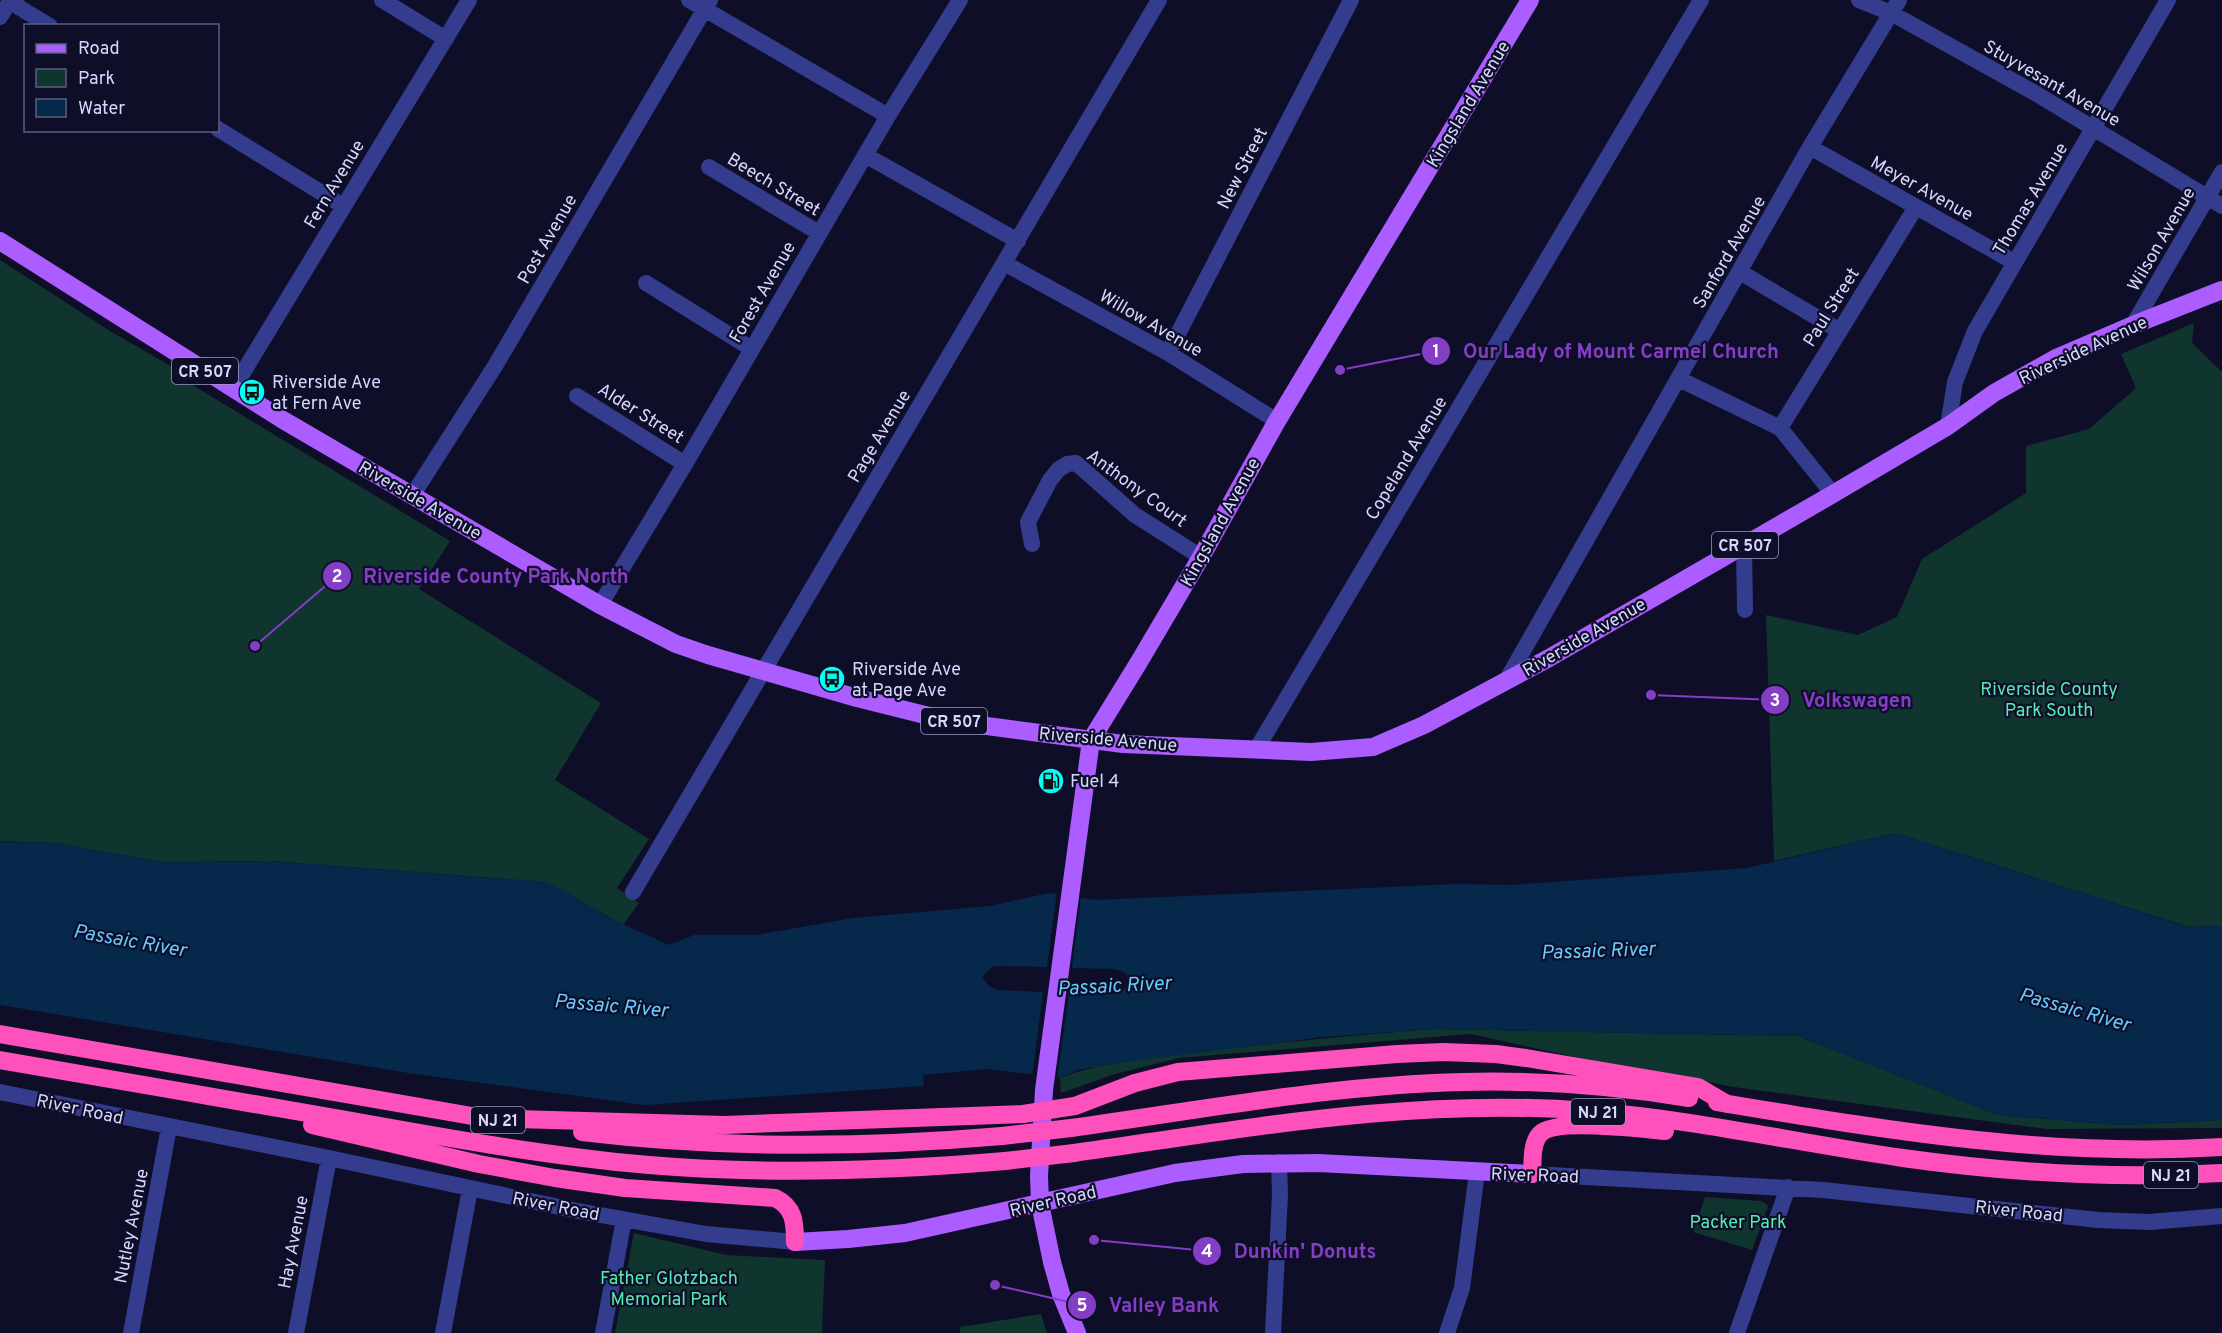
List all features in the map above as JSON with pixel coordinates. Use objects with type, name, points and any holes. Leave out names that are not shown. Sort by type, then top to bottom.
[{"type":"highway","name":"NJ 21","points":[[0,1034],[484,1118],[610,1136],[750,1145],[867,1145],[1002,1136],[1336,1091],[1464,1082],[1593,1086],[1727,1104],[1908,1133],[1992,1143],[2121,1150],[2222,1147]]},
{"type":"highway","points":[[484,1118],[724,1125],[992,1116],[1043,1112],[1075,1106],[1135,1083],[1178,1072],[1443,1052],[1496,1054],[1526,1058],[1698,1087],[1727,1104]]},
{"type":"highway","name":"NJ 21","points":[[0,1060],[490,1145],[651,1165],[739,1170],[825,1171],[917,1168],[1005,1161],[1369,1113],[1496,1107],[1631,1115],[1862,1152],[1948,1164],[2034,1172],[2121,1175],[2222,1173]]},
{"type":"highway","points":[[188,1093],[321,1128],[443,1156],[555,1178],[625,1188],[775,1198],[789,1208],[795,1226],[795,1242]]},
{"type":"highway","points":[[1532,1174],[1538,1135],[1545,1129],[1555,1126],[1653,1130],[1862,1152]]},
{"type":"main road","name":"Kingsland Avenue","points":[[1077,1333],[1061,1294],[1052,1262],[1040,1204],[1039,1176],[1044,1090],[1091,740],[1201,557],[1277,420],[1530,0]]},
{"type":"main road","name":"Riverside Avenue","points":[[0,241],[233,389],[412,496],[600,605],[676,644],[857,698],[950,721],[1123,744],[1311,752],[1373,747],[1400,737],[1506,681],[1744,546],[1948,426],[1994,393],[2056,358],[2222,290]]},
{"type":"main road","name":"River Road","points":[[795,1242],[905,1233],[1197,1169],[1243,1164],[1280,1162],[1532,1174]]},
{"type":"street","points":[[0,16],[12,0],[47,24]]},
{"type":"street","points":[[381,0],[446,39]]},
{"type":"street","name":"Fern Avenue","points":[[233,389],[469,0]]},
{"type":"street","points":[[689,0],[708,5],[888,116]]},
{"type":"street","name":"Page Avenue","points":[[633,892],[1159,0]]},
{"type":"street","name":"New Street","points":[[1168,353],[1351,0]]},
{"type":"street","name":"Copeland Avenue","points":[[1256,750],[1701,0]]},
{"type":"street","name":"Stuyvesant Avenue","points":[[1859,0],[1895,7],[2093,130],[2222,206]]},
{"type":"street","name":"Thomas Avenue","points":[[1948,426],[1955,382],[1975,331],[2168,0]]},
{"type":"street","name":"Forest Avenue","points":[[600,605],[685,464],[954,2]]},
{"type":"street","name":"Post Avenue","points":[[412,496],[495,366],[708,5]]},
{"type":"street","name":"Sanford Avenue","points":[[1506,681],[1810,147],[1895,7]]},
{"type":"street","points":[[219,130],[343,206]]},
{"type":"street","name":"Meyer Avenue","points":[[1810,147],[2014,262]]},
{"type":"street","points":[[865,155],[1018,241]]},
{"type":"street","name":"Beech Street","points":[[709,167],[819,233]]},
{"type":"street","name":"Wilson Avenue","points":[[2133,325],[2222,172]]},
{"type":"street","name":"Paul Street","points":[[1780,428],[1916,207]]},
{"type":"street","name":"Willow Avenue","points":[[1004,263],[1168,353],[1277,420]]},
{"type":"street","points":[[1740,272],[1840,331]]},
{"type":"street","points":[[646,283],[752,349]]},
{"type":"street","points":[[1679,379],[1780,428],[1833,494]]},
{"type":"street","name":"Alder Street","points":[[577,396],[685,464]]},
{"type":"street","name":"Anthony Court","points":[[1032,544],[1029,522],[1050,480],[1067,464],[1076,463],[1135,515],[1201,557]]},
{"type":"street","points":[[1744,546],[1745,610]]},
{"type":"street","name":"River Road","points":[[0,1092],[624,1219],[728,1236],[795,1242]]},
{"type":"street","name":"Nutley Avenue","points":[[131,1333],[169,1127]]},
{"type":"street","name":"Hay Avenue","points":[[296,1333],[329,1158]]},
{"type":"street","points":[[1273,1333],[1280,1162]]},
{"type":"street","points":[[1447,1333],[1462,1288],[1477,1172]]},
{"type":"street","name":"River Road","points":[[1532,1174],[1788,1187],[2118,1221],[2222,1216]]},
{"type":"street","points":[[1737,1333],[1788,1187]]},
{"type":"street","points":[[443,1333],[470,1189]]},
{"type":"street","points":[[603,1333],[624,1219]]},
{"type":"green space","points":[[0,260],[110,331],[174,368],[191,384],[450,541],[419,589],[601,703],[555,780],[649,839],[617,888],[639,903],[623,925],[545,882],[270,861],[162,862],[55,843],[0,841]]},
{"type":"green space","name":"Riverside County Park South","points":[[2194,323],[2192,343],[2222,372],[2222,926],[2189,927],[1896,833],[1774,861],[1766,615],[1858,635],[1897,617],[1922,559],[2026,493],[2026,446],[2089,429],[2136,388],[2121,354]]},
{"type":"green space","points":[[1435,1029],[1798,1036],[1998,1115],[2120,1125],[2222,1120],[2222,1128],[2046,1129],[1734,1087],[1598,1062],[1471,1034],[1179,1058],[1115,1074],[1061,1093],[1060,1078],[1092,1068],[1124,1062],[1282,1043]]},
{"type":"green space","name":"Packer Park","points":[[1705,1197],[1760,1201],[1767,1204],[1768,1207],[1752,1250],[1693,1232]]},
{"type":"green space","name":"Father Glotzbach Memorial Park","points":[[634,1233],[726,1255],[825,1260],[822,1333],[615,1333]]},
{"type":"green space","points":[[1041,1314],[1047,1333],[960,1333],[960,1327]]},
{"type":"water","name":"Passaic River","points":[[1896,833],[2188,927],[2222,926],[2222,1120],[2120,1125],[1998,1115],[1798,1036],[1435,1029],[1323,1037],[1123,1062],[1078,1070],[1060,1078],[988,1069],[923,1075],[924,1086],[644,1105],[408,1073],[0,1005],[0,841],[55,843],[162,862],[270,861],[545,882],[571,894],[607,917],[669,945],[694,935],[757,935],[853,918],[990,906],[1048,893],[1095,900],[1457,884],[1511,885],[1747,868]]},
{"type":"pier","points":[[1057,891],[1081,895],[1072,968],[1113,969],[1122,971],[1134,981],[1117,993],[1069,993],[1057,1080],[1032,1077],[1043,992],[998,990],[990,987],[982,977],[992,967],[1047,967]]},
{"type":"place","name":"Our Lady of Mount Carmel Church","points":[[1340,370]]},
{"type":"place","name":"Riverside Ave at Fern Ave","points":[[252,392]]},
{"type":"place","name":"Riverside County Park North","points":[[255,646]]},
{"type":"place","name":"Riverside Ave at Page Ave","points":[[832,679]]},
{"type":"place","name":"Volkswagen","points":[[1651,695]]},
{"type":"place","name":"Fuel 4","points":[[1051,781]]},
{"type":"place","name":"Dunkin' Donuts","points":[[1094,1240]]},
{"type":"place","name":"Valley Bank","points":[[995,1285]]}]
